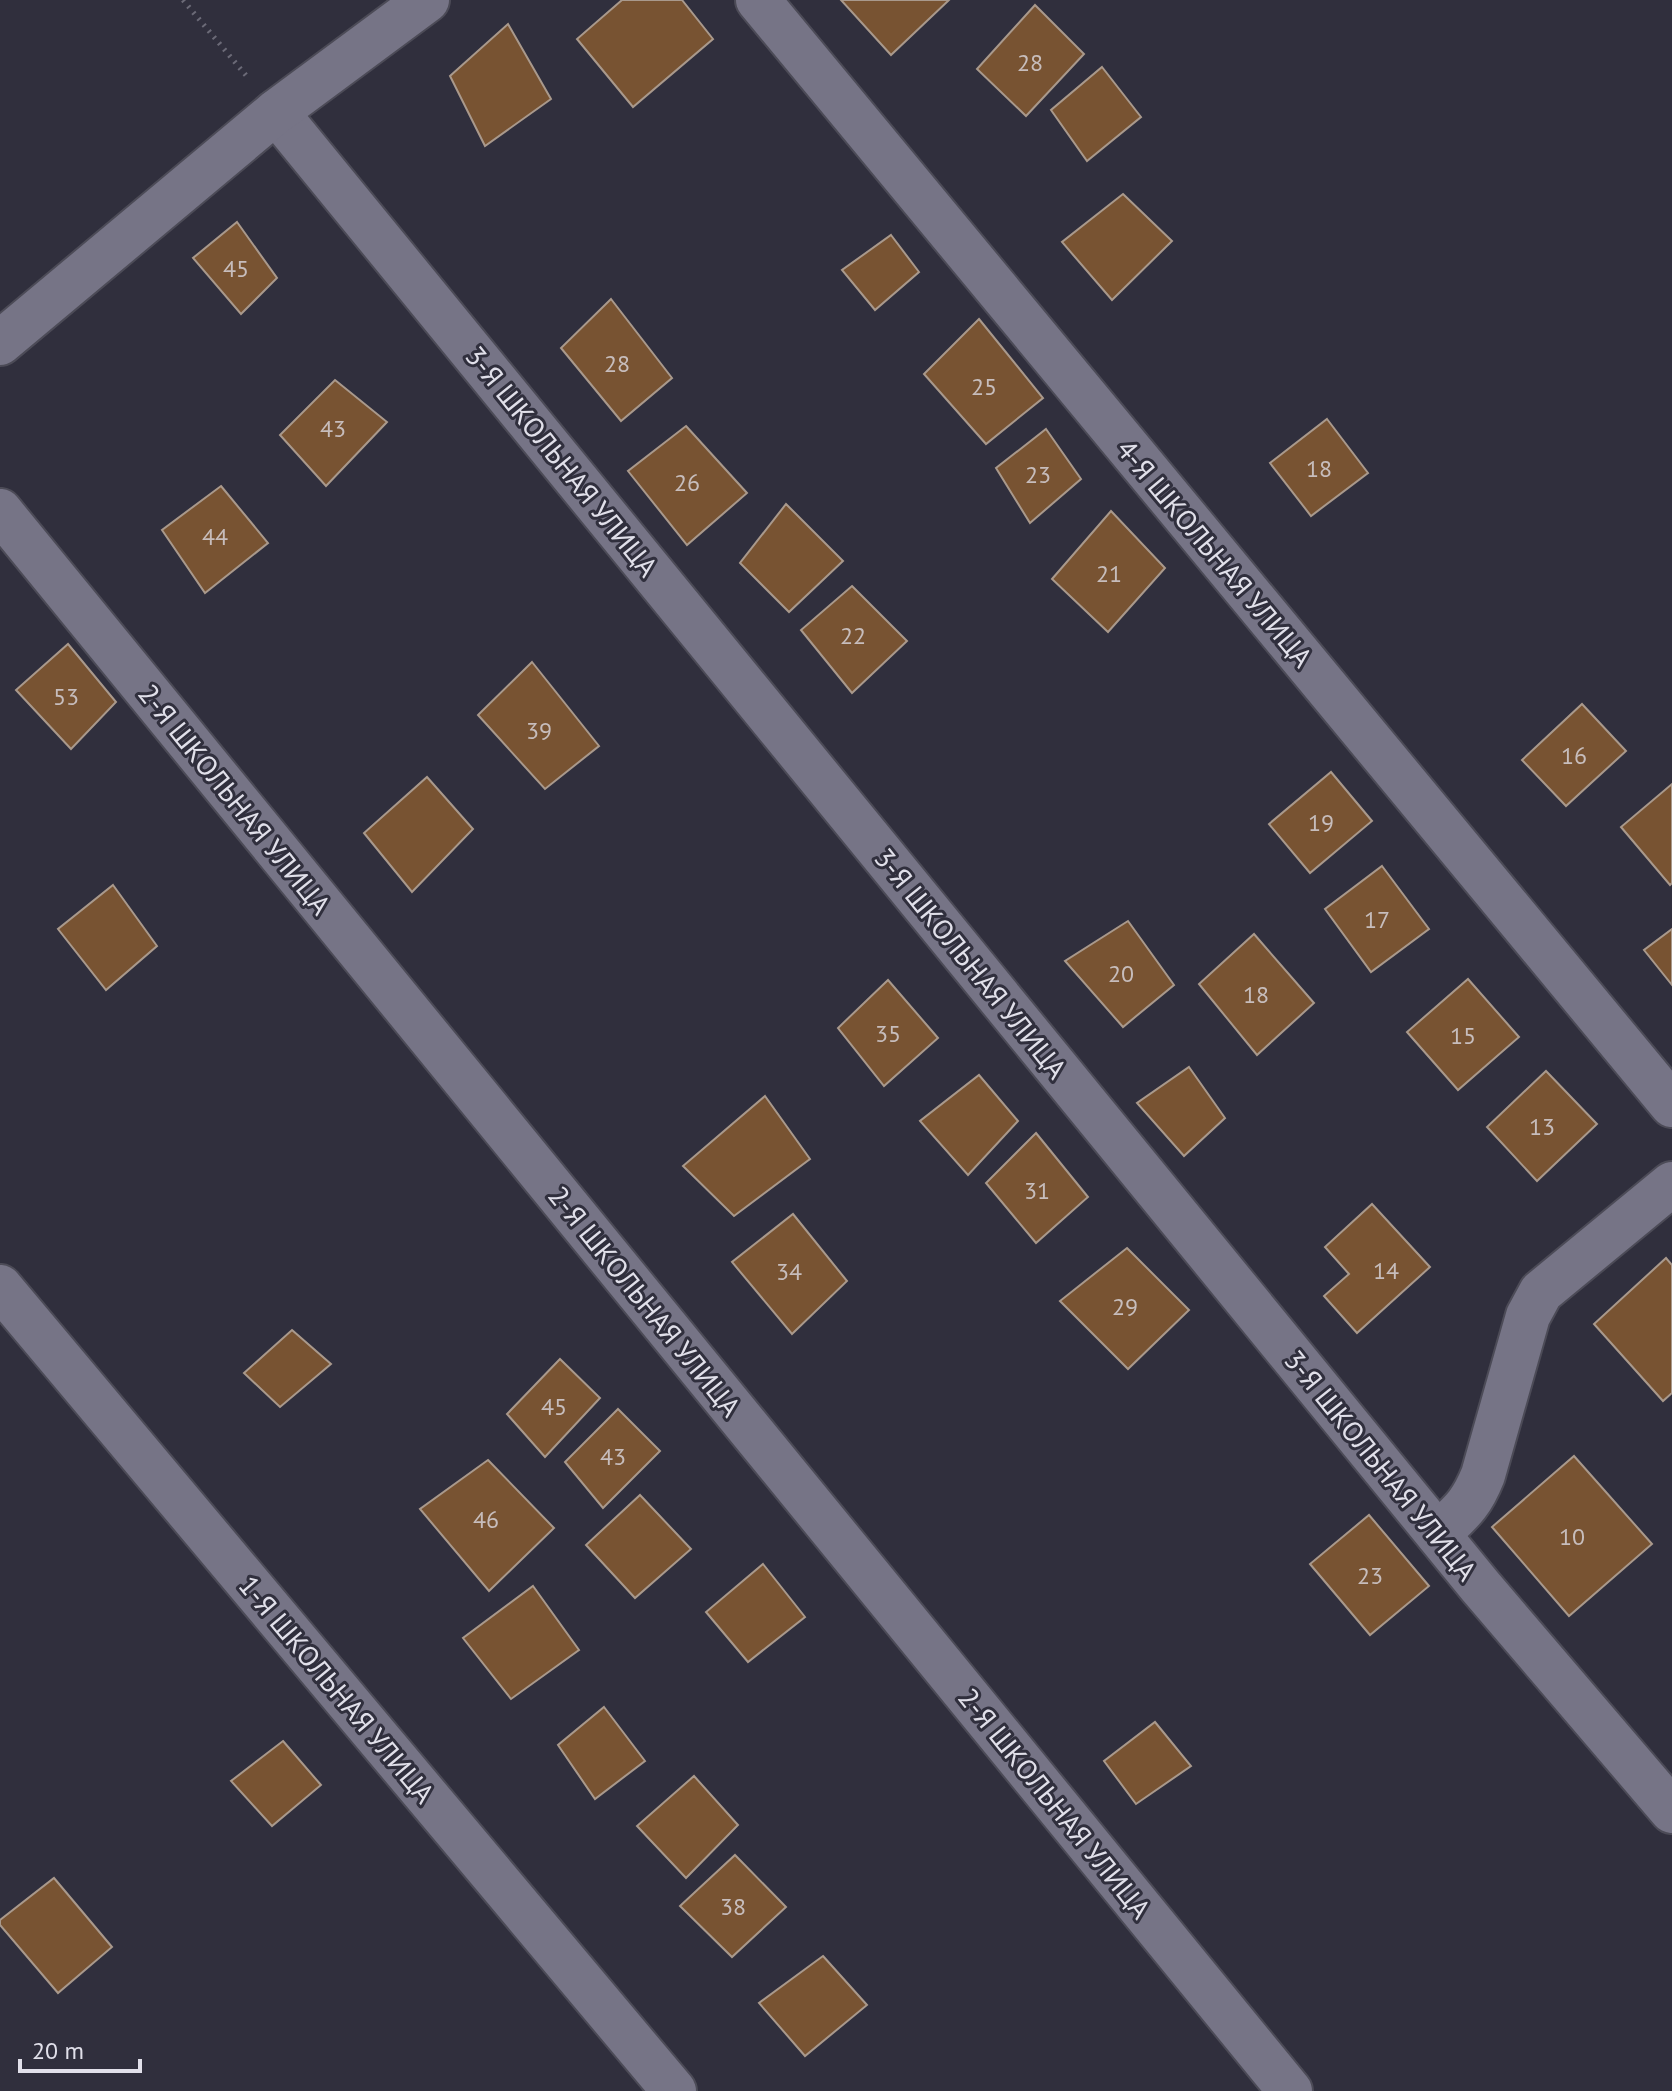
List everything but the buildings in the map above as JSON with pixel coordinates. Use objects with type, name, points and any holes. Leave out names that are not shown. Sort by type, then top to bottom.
[{"type":"street","points":[[0,343],[276,112],[427,0]]},
{"type":"street","name":"4-Я ШКОЛЬНАЯ УЛИЦА","points":[[758,0],[1672,1105]]},
{"type":"street","name":"3-Я ШКОЛЬНАЯ УЛИЦА","points":[[276,112],[1438,1534],[1672,1811]]},
{"type":"street","name":"2-Я ШКОЛЬНАЯ УЛИЦА","points":[[0,511],[1290,2091]]},
{"type":"street","points":[[1438,1534],[1471,1503],[1477,1491],[1528,1316],[1541,1292],[1672,1184]]},
{"type":"street","name":"1-Я ШКОЛЬНАЯ УЛИЦА","points":[[0,1287],[674,2091]]},
{"type":"path","points":[[183,0],[276,112]]}]
